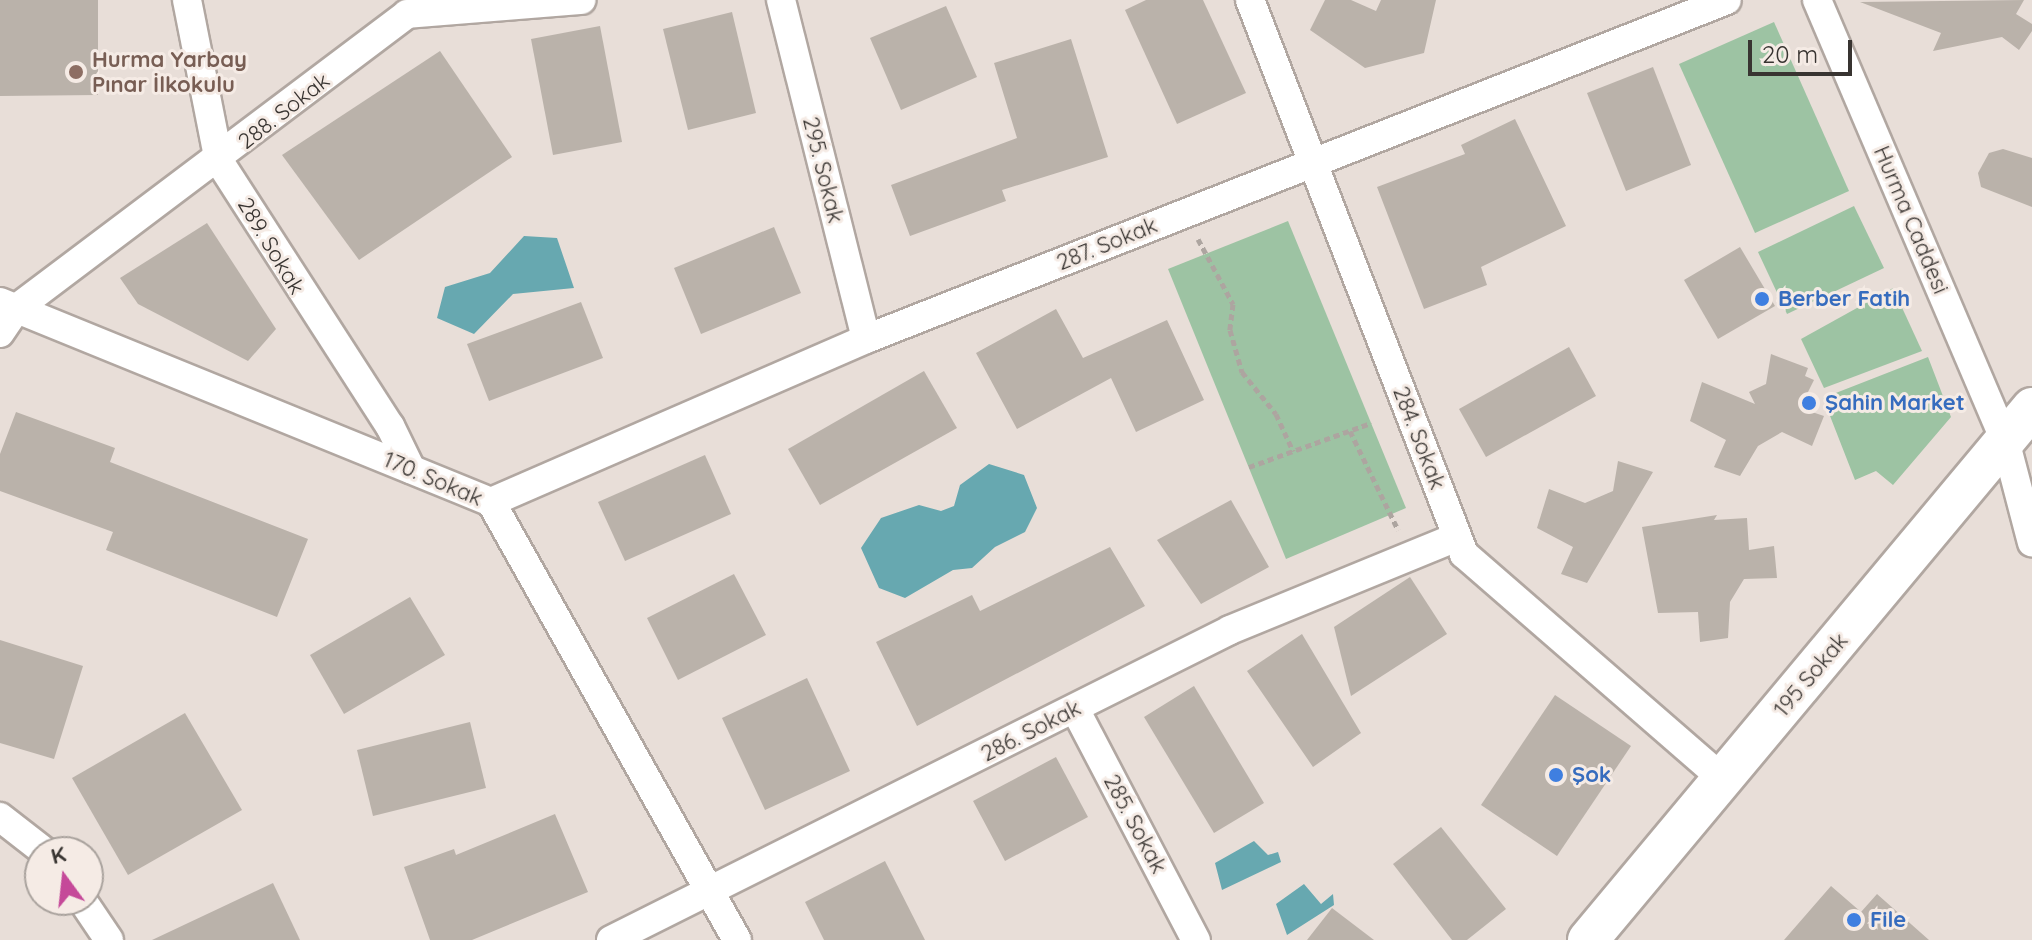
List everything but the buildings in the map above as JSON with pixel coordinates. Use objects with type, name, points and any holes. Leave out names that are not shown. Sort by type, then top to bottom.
[{"type":"street","name":"289. Sokak","points":[[187,0],[219,161],[390,426],[411,469]]},
{"type":"street","name":"288. Sokak","points":[[0,333],[8,305],[219,161],[407,14],[581,0]]},
{"type":"street","name":"295. Sokak","points":[[781,0],[866,339]]},
{"type":"street","name":"284. Sokak","points":[[1250,0],[1464,554],[1724,780]]},
{"type":"street","name":"287. Sokak","points":[[491,502],[866,339],[1727,0]]},
{"type":"street","name":"Hurma Caddesi","points":[[1817,0],[2005,440],[2032,543]]},
{"type":"street","name":"170. Sokak","points":[[8,305],[491,502],[737,940]]},
{"type":"street","name":"195 Sokak","points":[[1588,940],[2032,408]]},
{"type":"street","name":"286. Sokak","points":[[611,940],[709,894],[1230,630],[1457,537]]},
{"type":"street","name":"285. Sokak","points":[[1075,709],[1196,940]]},
{"type":"street","points":[[0,817],[24,836]]},
{"type":"street","points":[[93,916],[109,940]]},
{"type":"path","points":[[1188,212],[1233,304],[1230,330],[1242,372],[1276,414],[1293,451]]},
{"type":"path","points":[[1249,467],[1371,423]]},
{"type":"path","points":[[1350,431],[1414,555]]},
{"type":"green space","points":[[1774,22],[1849,191],[1755,233],[1679,64]]},
{"type":"green space","points":[[1854,206],[1884,268],[1787,314],[1758,252]]},
{"type":"green space","points":[[1288,221],[1406,508],[1286,559],[1168,269]]},
{"type":"green space","points":[[1893,288],[1922,351],[1824,388],[1801,339]]},
{"type":"green space","points":[[1928,357],[1951,417],[1893,485],[1876,471],[1855,480],[1823,398]]},
{"type":"water","points":[[524,236],[557,238],[574,288],[513,294],[474,334],[437,318],[445,287],[490,273]]},
{"type":"water","points":[[989,464],[1024,475],[1037,508],[1025,532],[995,547],[972,568],[953,570],[905,598],[879,588],[861,548],[881,518],[919,505],[941,511],[954,506],[960,485]]},
{"type":"water","points":[[1254,841],[1268,855],[1278,852],[1281,862],[1222,890],[1215,863]]},
{"type":"water","points":[[1304,884],[1321,904],[1333,894],[1334,905],[1287,935],[1276,904]]},
{"type":"place","name":"Hurma Yarbay Pınar İlkokulu","points":[[76,72]]},
{"type":"place","name":"Berber Fatih","points":[[1762,299]]},
{"type":"place","name":"Şahin Market","points":[[1809,403]]},
{"type":"place","name":"Şok","points":[[1556,775]]},
{"type":"place","name":"File","points":[[1854,920]]}]
